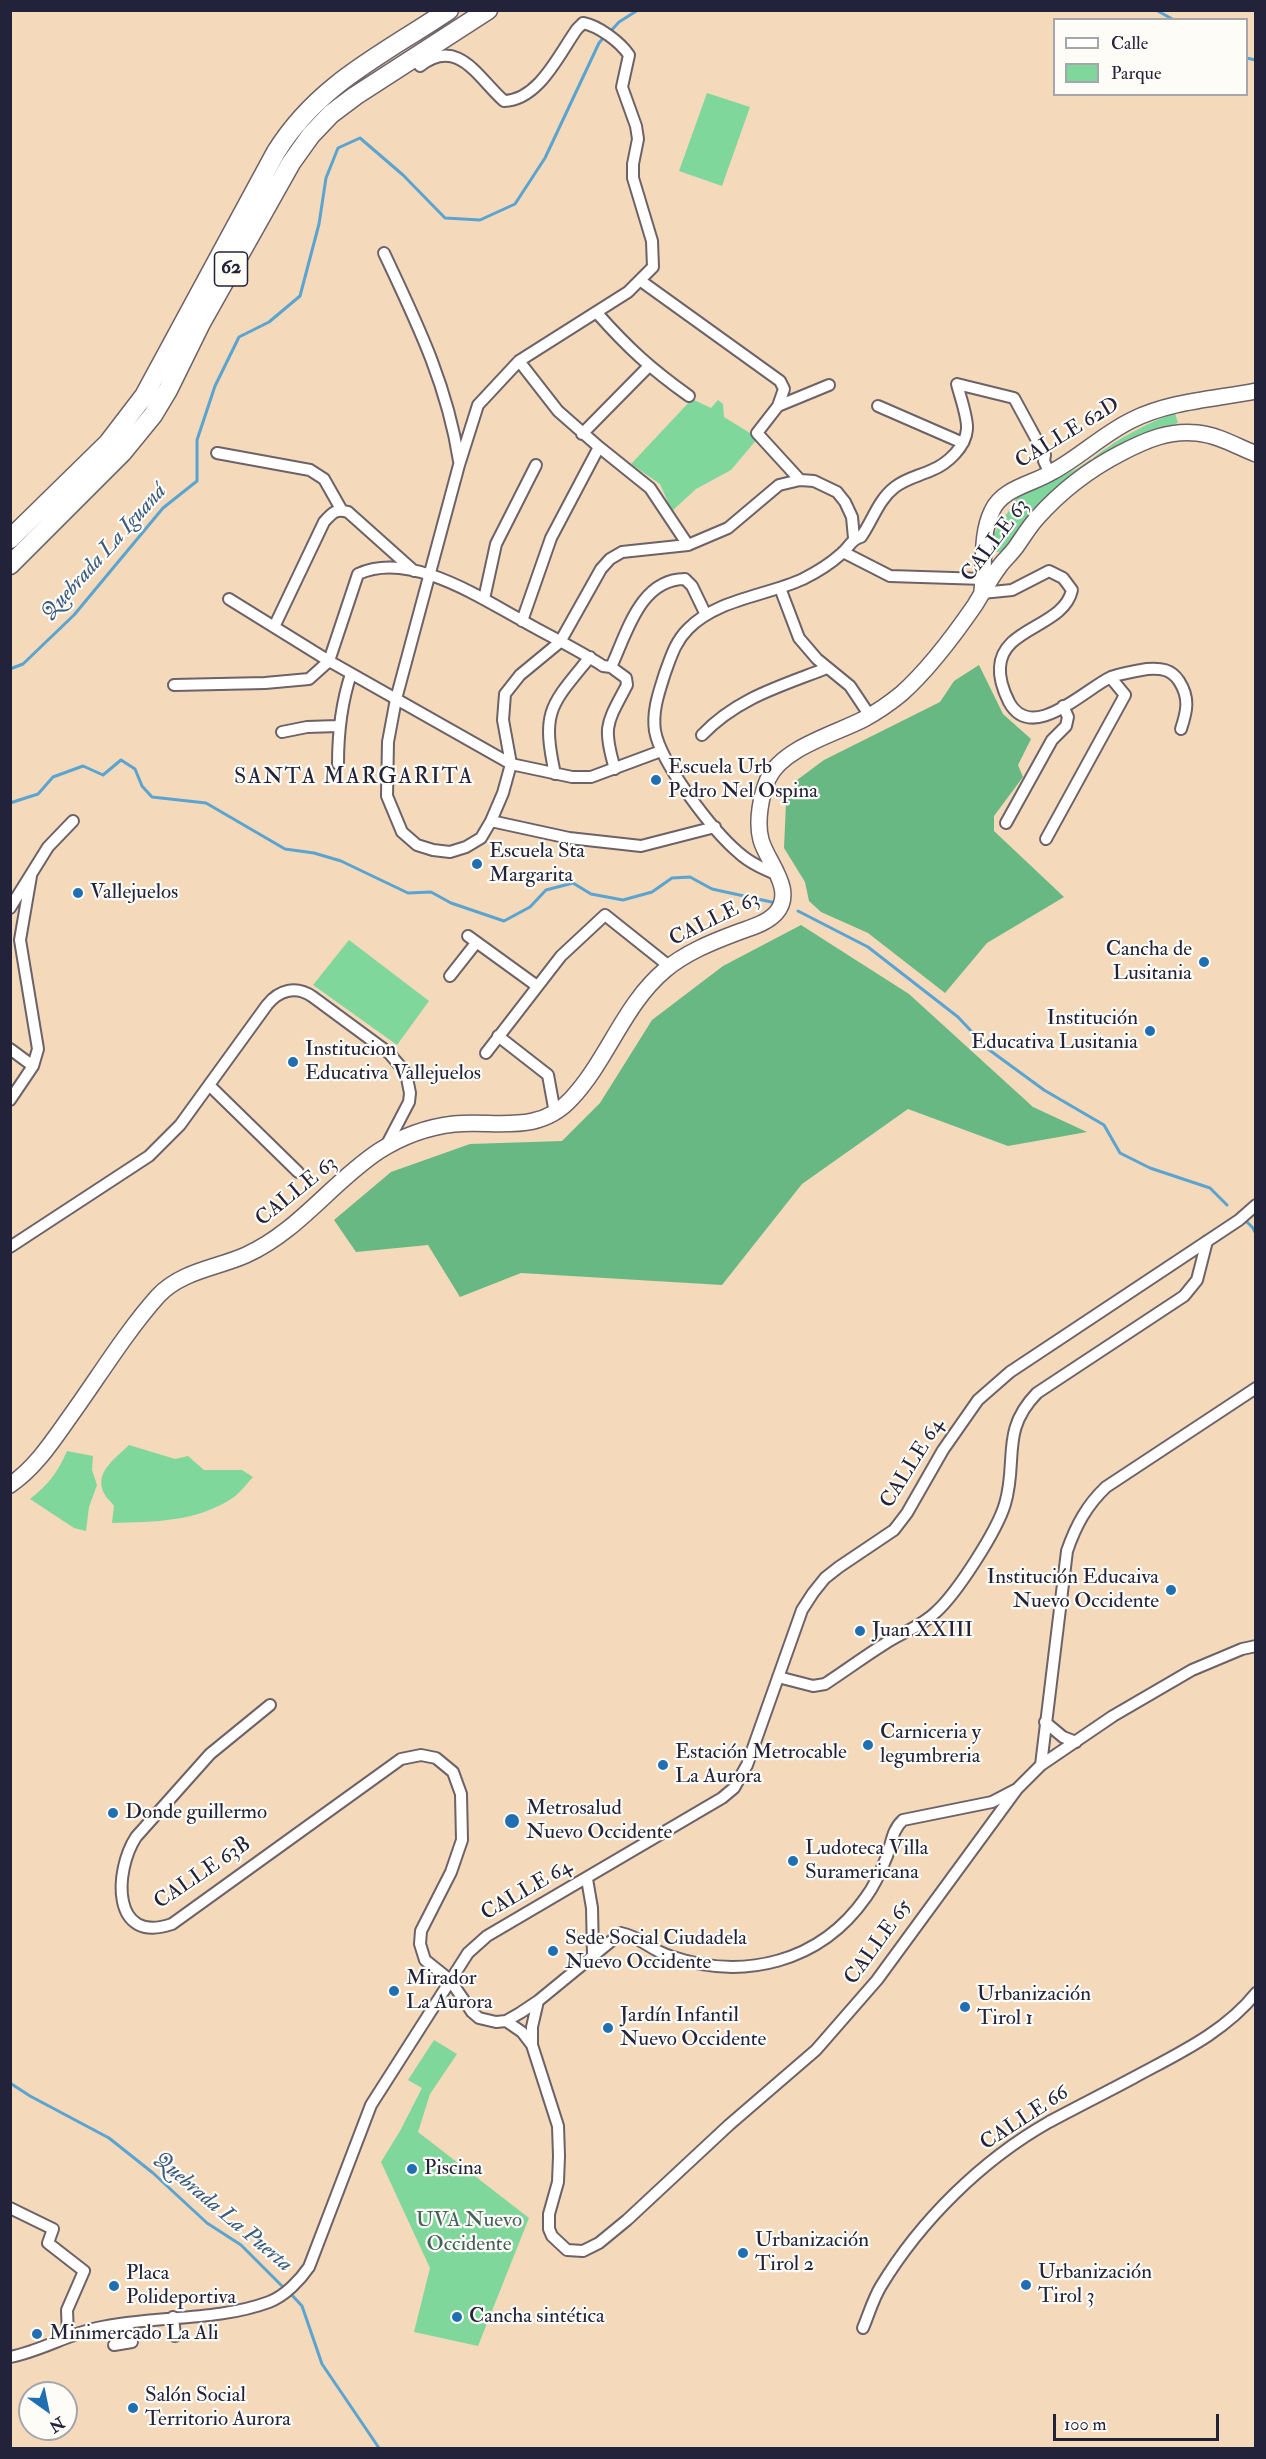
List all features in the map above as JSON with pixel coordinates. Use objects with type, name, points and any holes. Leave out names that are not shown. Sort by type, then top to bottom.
[{"type":"highway","name":"62","points":[[10,539],[108,443],[144,396],[276,152],[296,122],[330,88],[448,10]]},
{"type":"highway","name":"62","points":[[10,565],[122,453],[153,415],[212,303],[291,163],[311,135],[331,114],[355,96],[488,10]]},
{"type":"main road","name":"CALLE 62D","points":[[983,586],[984,534],[992,510],[1009,492],[1050,474],[1109,434],[1141,416],[1177,405],[1256,391]]},
{"type":"main road","name":"CALLE 63","points":[[10,1485],[36,1461],[142,1316],[169,1285],[188,1275],[244,1256],[272,1241],[385,1148],[430,1128],[452,1124],[529,1124],[555,1113],[570,1101],[641,996],[669,966],[701,948],[755,926],[777,912],[783,891],[778,875],[759,836],[759,816],[771,773],[789,755],[870,716],[912,684],[971,610],[983,586],[1037,517],[1083,476],[1153,437],[1190,432],[1208,434],[1256,454]]},
{"type":"street","points":[[420,66],[436,56],[451,55],[463,61],[504,101],[513,101],[530,93],[548,72],[577,29],[584,24],[591,25],[623,47],[629,55],[622,87],[636,126],[638,139],[633,178],[654,250],[653,267],[641,281],[597,313],[519,361],[478,405],[459,465],[396,699],[388,742],[387,796],[402,832],[417,846],[450,852],[466,847],[481,838],[503,793],[511,764],[502,720],[506,694],[520,675],[560,642],[601,569],[610,559],[622,552],[688,545],[728,528],[779,485],[800,480],[814,481],[837,492],[845,502],[852,517],[854,538],[843,552],[820,569],[780,588],[735,602],[706,615],[688,628],[674,646],[655,708],[655,730],[661,751],[669,767],[715,827],[747,860],[778,875]]},
{"type":"street","points":[[384,254],[427,343],[438,373],[453,423],[459,465]]},
{"type":"street","points":[[641,281],[780,381],[784,389],[778,406],[757,433],[800,480]]},
{"type":"street","points":[[597,313],[648,367],[689,396]]},
{"type":"street","points":[[519,361],[544,397],[582,434],[650,488],[688,545]]},
{"type":"street","points":[[582,434],[648,367]]},
{"type":"street","points":[[854,538],[861,537],[877,507],[892,489],[908,478],[933,470],[950,459],[963,443],[968,429],[957,384],[1014,398],[1045,455],[1044,461],[1050,474]]},
{"type":"street","points":[[778,406],[829,385]]},
{"type":"street","points":[[878,406],[963,443]]},
{"type":"street","points":[[522,621],[551,538],[599,447]]},
{"type":"street","points":[[217,453],[310,470],[324,479],[341,509],[348,512],[414,572]]},
{"type":"street","points":[[484,599],[496,544],[536,465]]},
{"type":"street","points":[[274,627],[324,522],[332,512],[341,509]]},
{"type":"street","points":[[843,552],[890,576],[1012,590],[1048,571],[1068,583],[1072,590],[1070,598],[1047,619],[1013,641],[1006,649],[1000,666],[1004,690],[1015,711],[1034,719],[1063,706],[1111,678],[1135,670],[1158,667],[1172,673],[1187,698],[1187,713],[1181,729]]},
{"type":"street","points":[[174,685],[265,683],[309,679],[330,662],[358,574],[371,567],[388,567],[430,574],[484,599],[603,666],[611,667],[626,678],[627,685],[608,723],[609,747],[615,769]]},
{"type":"street","points":[[611,667],[640,603],[659,585],[674,579],[685,579],[692,586],[706,615]]},
{"type":"street","points":[[780,588],[795,631],[826,668],[850,686],[870,716]]},
{"type":"street","points":[[228,599],[330,662],[511,764],[572,777],[591,777],[661,751]]},
{"type":"street","points":[[555,774],[549,746],[548,724],[553,704],[590,657]]},
{"type":"street","points":[[702,735],[718,718],[738,704],[826,668]]},
{"type":"street","points":[[338,764],[338,726],[342,702],[351,674]]},
{"type":"street","points":[[1046,839],[1125,695],[1111,678]]},
{"type":"street","points":[[1006,824],[1052,740],[1066,726],[1068,717],[1063,706]]},
{"type":"street","points":[[282,732],[338,726]]},
{"type":"street","points":[[10,908],[48,847],[74,821]]},
{"type":"street","points":[[491,821],[569,837],[641,846],[715,827]]},
{"type":"street","points":[[10,1100],[33,1066],[38,1053],[20,940],[31,876]]},
{"type":"street","points":[[486,1053],[561,956],[605,915],[669,966]]},
{"type":"street","points":[[450,976],[472,940],[537,986]]},
{"type":"street","points":[[10,1247],[148,1156],[180,1125],[272,999],[288,991],[308,993],[389,1053],[405,1073],[410,1093],[409,1102],[385,1148]]},
{"type":"street","points":[[498,1036],[548,1075],[555,1113]]},
{"type":"street","points":[[10,1049],[33,1066]]},
{"type":"street","points":[[209,1085],[298,1172]]},
{"type":"street","name":"CALLE 64","points":[[10,2357],[29,2354],[68,2335],[127,2323],[231,2311],[270,2302],[300,2280],[309,2266],[371,2105],[468,1953],[487,1936],[587,1879],[715,1802],[734,1788],[747,1765],[802,1610],[825,1578],[894,1530],[907,1513],[943,1450],[978,1400],[1010,1372],[1239,1220],[1256,1205]]},
{"type":"street","points":[[778,1677],[813,1686],[825,1684],[886,1642],[921,1624],[947,1601],[998,1521],[1005,1505],[1010,1481],[1013,1431],[1028,1403],[1038,1393],[1184,1296],[1197,1280],[1207,1241]]},
{"type":"street","points":[[1041,1765],[1068,1551],[1076,1527],[1091,1501],[1106,1486],[1256,1388]]},
{"type":"street","name":"CALLE 65","points":[[532,2045],[558,2126],[558,2182],[549,2214],[549,2229],[552,2236],[567,2250],[583,2251],[599,2243],[824,2042],[877,1980],[1017,1790],[1041,1765],[1113,1716],[1192,1670],[1242,1649],[1256,1646]]},
{"type":"street","name":"CALLE 63B","points":[[270,1705],[210,1754],[129,1847],[122,1880],[121,1902],[131,1919],[139,1925],[161,1928],[172,1924],[401,1759],[421,1755],[436,1758],[453,1772],[461,1794],[462,1840],[451,1872],[421,1931],[420,1944],[425,1960],[450,1980]]},
{"type":"street","points":[[1046,1722],[1063,1737],[1076,1742]]},
{"type":"street","points":[[450,1980],[478,2018],[496,2022],[506,2021],[538,2001],[593,1953],[621,1933],[635,1935],[667,1956],[695,1964],[749,1968],[788,1958],[816,1945],[856,1912],[874,1885],[895,1827],[903,1820],[992,1802],[1017,1790]]},
{"type":"street","points":[[587,1879],[592,1908],[593,1953]]},
{"type":"street","name":"CALLE 66","points":[[863,2328],[880,2288],[899,2258],[934,2216],[989,2164],[1048,2123],[1190,2047],[1231,2020],[1256,1993]]},
{"type":"street","points":[[532,2045],[532,2027],[538,2001]]},
{"type":"street","points":[[506,2021],[522,2032],[532,2045]]},
{"type":"street","points":[[10,2208],[53,2229],[48,2243],[84,2271],[67,2310],[68,2335]]},
{"type":"street","points":[[173,2317],[175,2336]]},
{"type":"street","points":[[114,2345],[132,2342],[127,2323]]},
{"type":"green space","points":[[707,93],[750,107],[722,186],[679,171]]},
{"type":"green space","points":[[692,399],[711,408],[718,400],[723,404],[724,417],[758,438],[731,470],[696,489],[672,511],[660,484],[631,464]]},
{"type":"green space","points":[[1175,413],[1178,423],[1141,434],[1099,459],[1093,458],[1132,432]]},
{"type":"green space","points":[[1091,459],[1092,465],[1000,552],[992,552],[993,535],[1017,498],[1078,468]]},
{"type":"green space","points":[[979,665],[1003,714],[1031,739],[1018,765],[1023,777],[994,816],[994,831],[1064,897],[987,943],[945,993],[868,933],[821,912],[809,901],[805,882],[784,848],[786,803],[797,780],[824,760],[940,702],[954,681]]},
{"type":"green space","points":[[801,925],[909,994],[1033,1107],[1087,1132],[1008,1146],[908,1109],[802,1184],[722,1285],[521,1273],[460,1297],[428,1245],[356,1252],[334,1220],[391,1172],[470,1144],[562,1141],[600,1103],[652,1020],[723,966]]},
{"type":"green space","points":[[349,940],[429,1001],[397,1045],[313,985]]},
{"type":"green space","points":[[129,1445],[175,1459],[188,1456],[204,1470],[242,1470],[253,1477],[234,1497],[191,1516],[144,1522],[112,1523],[114,1506],[105,1495],[101,1480],[107,1467]]},
{"type":"green space","points":[[67,1451],[93,1456],[92,1470],[97,1485],[89,1507],[86,1531],[74,1528],[30,1499],[52,1478]]},
{"type":"green space","name":"UVA Nuevo Occidente","points":[[434,2040],[457,2054],[430,2094],[418,2132],[529,2218],[478,2346],[414,2332],[430,2268],[381,2162],[422,2088],[408,2080]]},
{"type":"waterway","name":"Quebrada La Iguaná","points":[[609,33],[619,22],[638,10]]},
{"type":"waterway","name":"Quebrada La Iguaná","points":[[1156,10],[1170,18]]},
{"type":"waterway","name":"Quebrada La Iguaná","points":[[10,669],[23,664],[74,615],[163,508],[197,481],[197,440],[215,386],[239,337],[269,322],[300,296],[319,224],[326,178],[338,148],[360,138],[403,175],[445,218],[480,220],[515,204],[545,158],[599,43],[604,37]]},
{"type":"waterway","name":"Quebrada La Iguaná","points":[[1248,58],[1256,60]]},
{"type":"waterway","points":[[10,803],[38,794],[53,777],[83,766],[103,775],[121,760],[135,769],[142,786],[152,797],[206,803],[285,849],[314,853],[341,861],[408,893],[431,892],[451,903],[504,921],[530,907],[546,890],[573,883],[591,894],[623,900],[652,892],[672,878],[690,877],[712,889],[776,903]]},
{"type":"waterway","points":[[798,911],[868,947],[958,1017],[988,1049],[1044,1090],[1104,1125],[1120,1153],[1150,1168],[1210,1188],[1227,1205]]},
{"type":"waterway","points":[[1244,1219],[1256,1234]]},
{"type":"waterway","name":"Quebrada La Puerta","points":[[10,2083],[109,2138],[153,2173],[207,2223],[241,2245],[285,2289]]},
{"type":"waterway","name":"Quebrada La Puerta","points":[[290,2293],[302,2306],[322,2364],[379,2448]]},
{"type":"place","name":"Escuela Urb Pedro Nel Ospina","points":[[656,780]]},
{"type":"place","name":"Escuela Sta Margarita","points":[[477,864]]},
{"type":"place","name":"Vallejuelos","points":[[78,893]]},
{"type":"place","name":"Cancha de Lusitania","points":[[1204,962]]},
{"type":"place","name":"Institución Educativa Lusitania","points":[[1150,1031]]},
{"type":"place","name":"Institucion Educativa Vallejuelos","points":[[293,1062]]},
{"type":"place","name":"Institución Educaiva Nuevo Occidente","points":[[1171,1590]]},
{"type":"place","name":"Juan XXIII","points":[[860,1631]]},
{"type":"place","name":"Carniceria y legumbreria","points":[[868,1745]]},
{"type":"place","name":"Estación Metrocable La Aurora","points":[[663,1765]]},
{"type":"place","name":"Donde guillermo","points":[[113,1813]]},
{"type":"place","name":"Metrosalud Nuevo Occidente","points":[[512,1821]]},
{"type":"place","name":"Ludoteca Villa Suramericana","points":[[793,1861]]},
{"type":"place","name":"Sede Social Ciudadela Nuevo Occidente","points":[[553,1951]]},
{"type":"place","name":"Mirador La Aurora","points":[[394,1991]]},
{"type":"place","name":"Urbanización Tirol 1","points":[[965,2007]]},
{"type":"place","name":"Jardín Infantil Nuevo Occidente","points":[[608,2028]]},
{"type":"place","name":"Piscina","points":[[412,2169]]},
{"type":"place","name":"Urbanización Tirol 2","points":[[743,2253]]},
{"type":"place","name":"Urbanización Tirol 3","points":[[1026,2285]]},
{"type":"place","name":"Placa Polideportiva","points":[[114,2286]]},
{"type":"place","name":"Cancha sintética","points":[[457,2317]]},
{"type":"place","name":"Minimercado La Ali","points":[[37,2334]]},
{"type":"place","name":"Salón Social Territorio Aurora","points":[[133,2408]]},
{"type":"district","name":"SANTA MARGARITA","points":[[354,778]]}]
